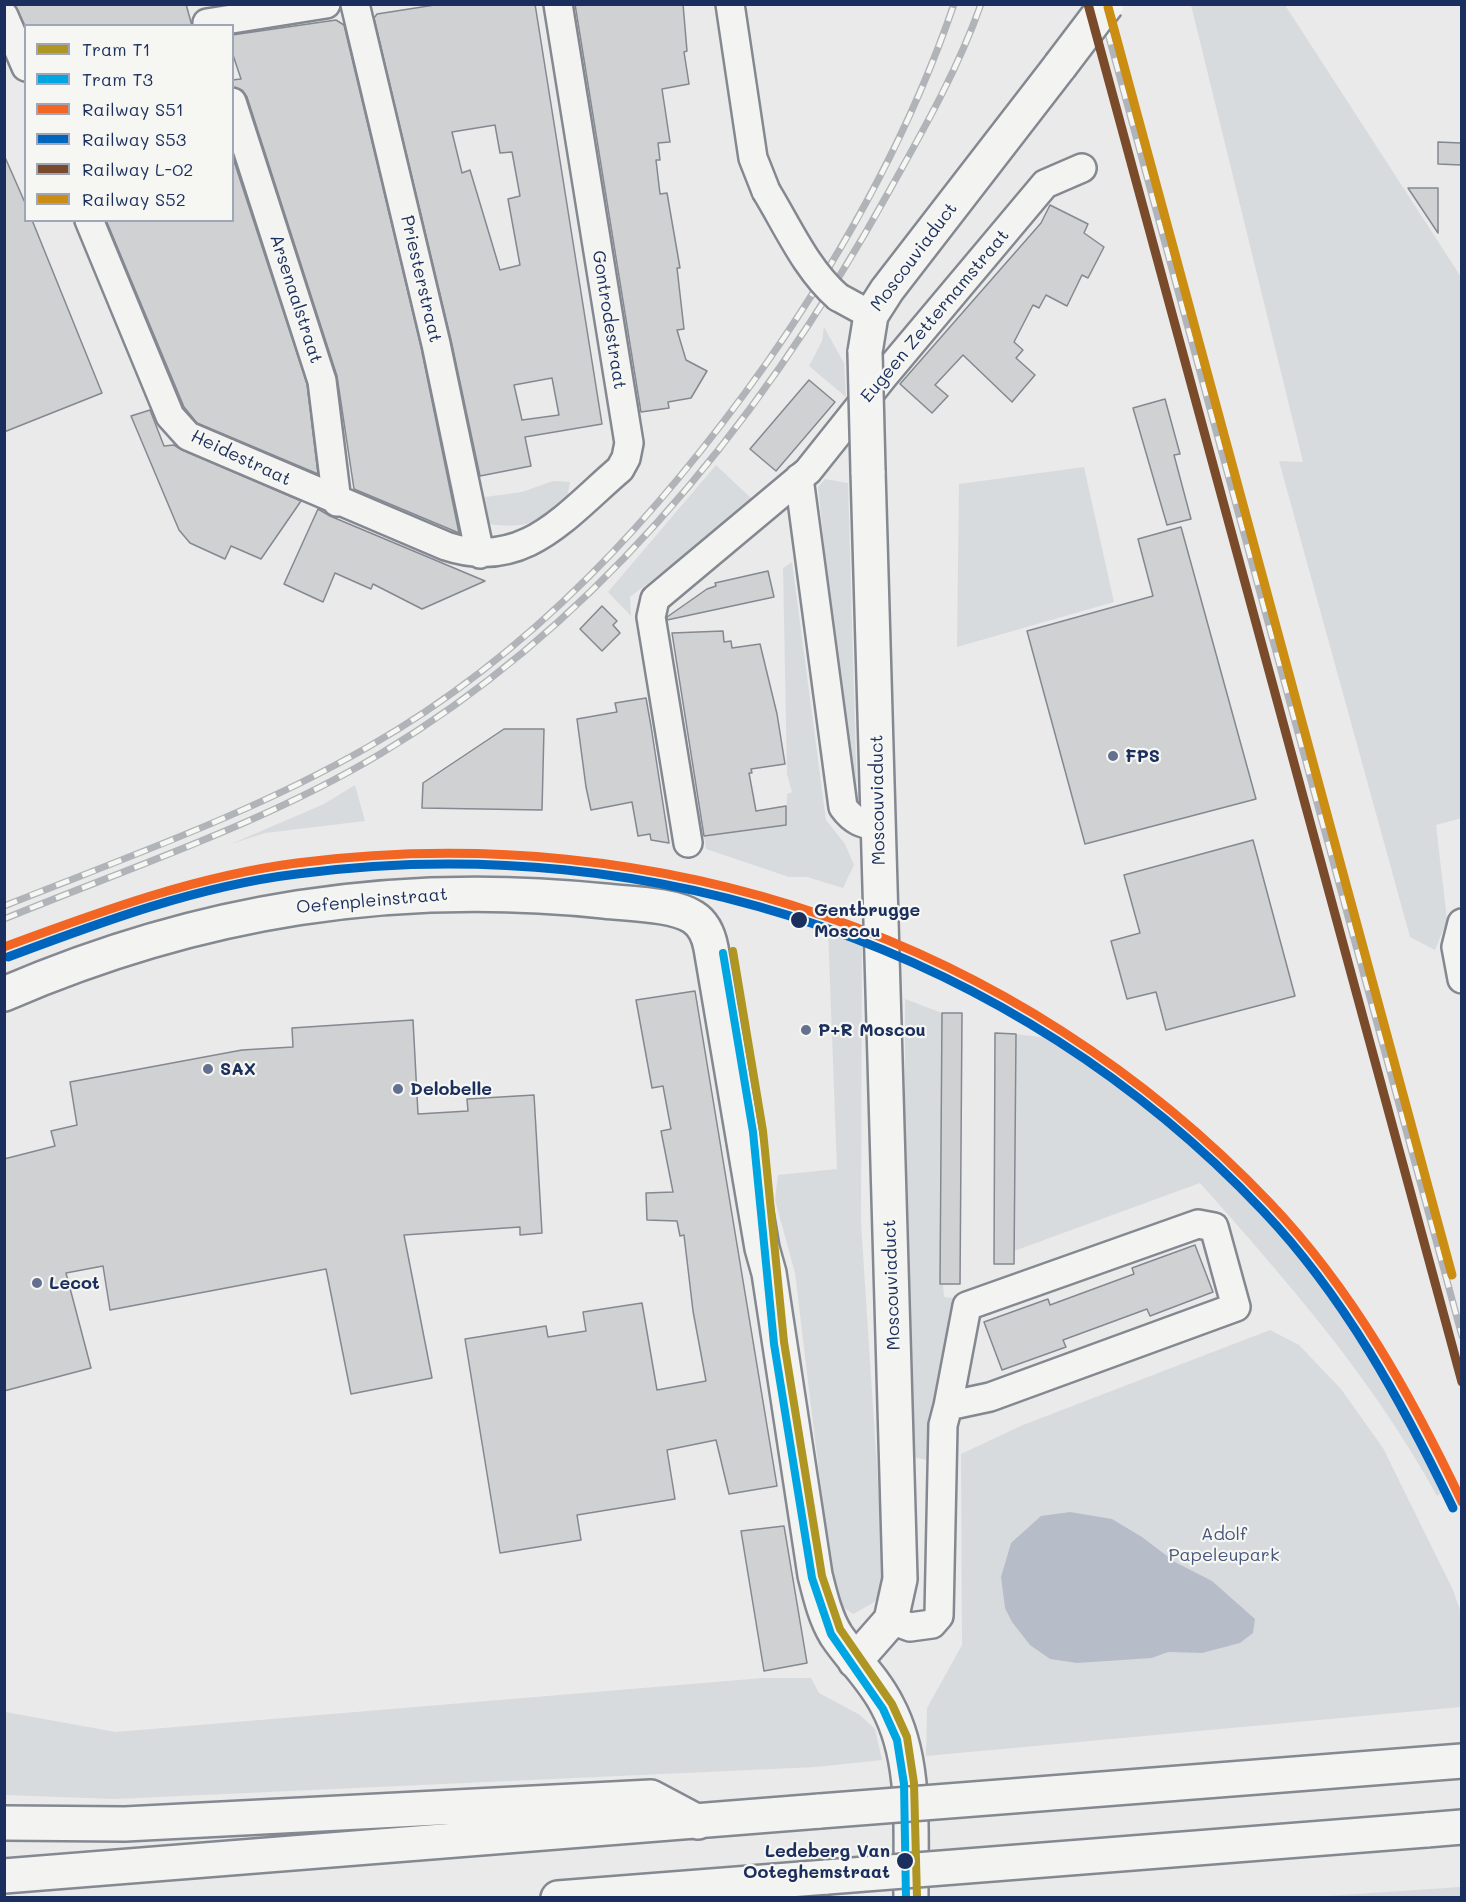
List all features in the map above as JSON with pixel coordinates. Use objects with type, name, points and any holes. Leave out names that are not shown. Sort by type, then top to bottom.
[{"type":"main road","name":"Moscouviaduct","points":[[855,1660],[891,1620],[900,1579],[865,352],[871,315],[886,290],[1107,4]]},
{"type":"main road","name":"Oefenpleinstraat","points":[[4,994],[73,965],[147,941],[234,919],[335,901],[436,893],[545,895],[644,905],[680,912],[694,918],[705,931],[710,942],[769,1273],[815,1575],[824,1609],[835,1632],[855,1660]]},
{"type":"main road","points":[[855,1660],[887,1704],[902,1738],[909,1785],[911,1898]]},
{"type":"main road","points":[[4,1876],[1461,1761]]},
{"type":"main road","points":[[4,1823],[125,1824],[651,1797],[698,1822]]},
{"type":"main road","points":[[558,1898],[733,1891],[826,1877],[1461,1827]]},
{"type":"street","points":[[206,18],[326,4]]},
{"type":"street","name":"Priesterstraat","points":[[355,4],[436,344],[480,554]]},
{"type":"street","name":"Gontrodestraat","points":[[480,554],[521,547],[551,529],[620,469],[626,458],[629,443],[558,4]]},
{"type":"street","points":[[730,4],[753,158],[765,191],[824,285],[838,297],[871,315]]},
{"type":"street","points":[[4,16],[24,62]]},
{"type":"street","name":"Arsenaalstraat","points":[[234,108],[322,381],[338,502]]},
{"type":"street","name":"Eugeen Zetternamstraat","points":[[688,843],[651,610],[655,599],[808,471],[883,377],[1045,184],[1082,168]]},
{"type":"street","name":"Heidestraat","points":[[90,222],[170,416],[188,436],[338,502],[446,546],[469,554],[480,554]]},
{"type":"street","points":[[799,478],[841,798],[850,817],[861,824],[879,827]]},
{"type":"street","points":[[1461,923],[1456,947],[1461,979]]},
{"type":"street","points":[[891,1620],[910,1627],[932,1624],[939,1616],[943,1425],[967,1306],[1198,1224],[1214,1227],[1236,1307],[990,1397],[948,1406]]},
{"type":"green space","points":[[1191,5],[1285,5],[1461,277],[1462,818],[1436,825],[1447,920],[1435,950],[1410,937],[1279,461],[1303,462]]},
{"type":"green space","points":[[824,327],[844,363],[846,397],[809,366],[822,341]]},
{"type":"green space","points":[[716,465],[754,501],[630,597],[631,616],[608,592]]},
{"type":"green space","points":[[1084,467],[1114,602],[957,647],[959,484]]},
{"type":"green space","points":[[825,479],[848,483],[857,795],[850,795],[818,487]]},
{"type":"green space","points":[[553,481],[570,482],[566,504],[529,523],[512,526],[489,524],[485,497],[522,492]]},
{"type":"green space","points":[[792,562],[826,820],[845,844],[854,865],[843,888],[807,877],[789,877],[706,849],[704,836],[786,825],[787,794],[792,792],[787,774],[783,568]]},
{"type":"green space","points":[[355,785],[365,821],[265,833],[231,844],[324,804]]},
{"type":"green space","points":[[828,929],[862,941],[861,1223],[885,1591],[873,1603],[853,1614],[840,1605],[832,1581],[795,1273],[775,1200],[778,1175],[837,1169]]},
{"type":"green space","points":[[905,999],[942,1013],[940,1283],[943,1285],[944,1297],[953,1298],[928,1460],[905,1456]]},
{"type":"green space","points":[[1016,1034],[1056,1040],[1070,1046],[1145,1102],[1237,1187],[1278,1232],[1352,1329],[1385,1381],[1443,1491],[1437,1496],[1385,1412],[1328,1333],[1200,1183],[1014,1251]]},
{"type":"green space","name":"Adolf Papeleupark","points":[[1270,1330],[1299,1345],[1341,1389],[1383,1448],[1453,1590],[1461,1613],[1461,1707],[926,1756],[927,1708],[962,1645],[961,1454],[1023,1425]]},
{"type":"green space","points":[[763,1678],[811,1678],[819,1693],[860,1715],[875,1729],[882,1760],[816,1767],[115,1799],[5,1795],[5,1712],[116,1732]]},
{"type":"green space","points":[[1461,1887],[1461,1897],[1312,1897]]},
{"type":"shaded area","points":[[1070,1512],[1112,1519],[1142,1537],[1175,1562],[1212,1581],[1255,1619],[1253,1633],[1240,1643],[1202,1653],[1168,1652],[1152,1658],[1077,1663],[1050,1659],[1030,1645],[1012,1622],[1005,1608],[1001,1577],[1011,1543],[1041,1516]]},
{"type":"building","points":[[14,4],[186,4],[191,24],[24,24]]},
{"type":"building","points":[[441,4],[535,4],[602,424],[525,437],[531,466],[480,476],[451,340],[374,18],[377,14]],"holes":[[[495,125],[500,153],[512,152],[520,196],[508,199],[520,265],[500,270],[470,170],[462,173],[452,132]],[[552,378],[559,415],[522,420],[514,385]]]},
{"type":"building","points":[[575,4],[683,4],[687,51],[684,52],[689,84],[662,89],[670,142],[658,143],[660,160],[656,160],[660,194],[667,193],[680,268],[677,268],[684,329],[677,330],[686,360],[707,371],[691,398],[668,402],[669,408],[641,412]]},
{"type":"building","points":[[336,20],[344,25],[421,347],[459,533],[354,489],[337,376],[247,97],[242,90],[234,88],[234,80],[241,79],[234,58],[234,35]]},
{"type":"building","points":[[1438,142],[1461,143],[1461,165],[1438,164]]},
{"type":"building","points":[[4,155],[24,200],[24,222],[33,222],[102,393],[4,432]]},
{"type":"building","points":[[234,161],[307,384],[318,474],[197,423],[184,407],[107,222],[234,222]]},
{"type":"building","points":[[1408,188],[1438,188],[1438,233]]},
{"type":"building","points":[[1050,205],[1088,224],[1084,233],[1104,247],[1088,278],[1082,275],[1067,306],[1046,295],[1039,308],[1033,305],[1014,342],[1023,350],[1016,358],[1035,375],[1012,402],[963,355],[935,385],[948,396],[932,413],[900,384],[1041,223]]},
{"type":"building","points":[[809,380],[835,402],[776,471],[750,449]]},
{"type":"building","points":[[1165,399],[1180,454],[1174,455],[1191,519],[1167,525],[1133,408]]},
{"type":"building","points":[[150,410],[164,446],[174,445],[301,501],[261,559],[231,546],[225,559],[190,543],[179,530],[131,416]]},
{"type":"building","points":[[318,509],[485,581],[422,609],[373,584],[371,589],[335,573],[323,602],[284,584]]},
{"type":"building","points":[[1181,527],[1256,799],[1085,844],[1027,631],[1153,596],[1138,539]]},
{"type":"building","points":[[768,571],[774,597],[667,620],[667,617],[707,589],[716,586],[715,583]]},
{"type":"building","points":[[602,606],[617,621],[613,625],[620,633],[602,651],[580,629]]},
{"type":"building","points":[[723,631],[724,642],[731,641],[732,648],[760,644],[777,714],[785,764],[751,769],[752,773],[749,773],[756,811],[786,806],[786,825],[704,836],[672,633]]},
{"type":"building","points":[[646,698],[669,843],[651,840],[650,834],[638,836],[632,802],[591,810],[586,787],[577,719],[617,712],[615,703]]},
{"type":"building","points":[[504,729],[544,729],[542,810],[422,808],[423,783]]},
{"type":"building","points":[[1253,840],[1295,996],[1166,1030],[1156,992],[1127,999],[1111,941],[1140,933],[1124,875]]},
{"type":"building","points":[[695,991],[777,1486],[729,1494],[716,1440],[667,1450],[675,1499],[577,1515],[581,1540],[500,1553],[465,1339],[546,1326],[548,1337],[586,1331],[583,1312],[642,1303],[657,1390],[706,1381],[693,1311],[684,1235],[680,1236],[677,1221],[647,1220],[646,1193],[673,1192],[661,1131],[671,1129],[663,1086],[652,1088],[636,1000]]},
{"type":"building","points":[[942,1013],[962,1013],[960,1284],[940,1284]]},
{"type":"building","points":[[413,1020],[418,1114],[468,1111],[467,1099],[534,1095],[542,1233],[520,1235],[520,1227],[404,1235],[432,1378],[351,1394],[326,1269],[110,1310],[103,1266],[66,1273],[91,1368],[4,1391],[4,1159],[55,1146],[51,1131],[77,1125],[70,1082],[242,1050],[293,1047],[292,1028]]},
{"type":"building","points":[[995,1033],[1016,1034],[1014,1264],[994,1264]]},
{"type":"building","points":[[1195,1245],[1213,1292],[1150,1316],[1147,1309],[1063,1340],[1066,1347],[1002,1370],[984,1322],[1048,1299],[1050,1305],[1134,1274],[1132,1268]]},
{"type":"building","points":[[784,1526],[807,1663],[764,1671],[741,1531]]},
{"type":"railway","points":[[4,906],[143,852],[235,813],[280,793],[368,747],[428,710],[484,669],[538,624],[589,576],[637,526],[727,418],[768,361],[823,277],[896,144],[937,52],[954,4]]},
{"type":"railway","points":[[4,919],[196,843],[290,802],[335,779],[380,754],[461,701],[537,641],[607,575],[673,505],[734,430],[791,351],[844,270],[917,142],[951,75],[981,4]]},
{"type":"railway","points":[[1100,4],[1462,1336]]},
{"type":"tram line","name":"T1","points":[[733,951],[763,1131],[784,1342],[822,1576],[840,1629],[892,1704],[907,1737],[914,1783],[917,1898]]},
{"type":"tram line","name":"T3","points":[[723,953],[753,1132],[774,1344],[812,1578],[831,1634],[883,1709],[897,1740],[904,1784],[906,1898]]},
{"type":"rail line","name":"L-02","points":[[1088,4],[1462,1382]]},
{"type":"rail line","name":"S52","points":[[1108,7],[1452,1275]]},
{"type":"rail line","name":"S51","points":[[4,947],[112,908],[222,877],[297,863],[432,853],[566,859],[697,880],[824,916],[946,966],[1062,1031],[1170,1110],[1270,1203],[1327,1271],[1378,1345],[1422,1422],[1462,1502]]},
{"type":"rail line","name":"S53","points":[[8,957],[150,907],[223,887],[297,874],[431,864],[564,870],[694,891],[821,926],[942,976],[1057,1041],[1165,1119],[1263,1211],[1320,1278],[1392,1390],[1453,1508]]},
{"type":"place","name":"FPS","points":[[1113,756]]},
{"type":"place","name":"Gentbrugge Moscou","points":[[799,920]]},
{"type":"place","name":"P+R Moscou","points":[[806,1030]]},
{"type":"place","name":"SAX","points":[[208,1069]]},
{"type":"place","name":"Delobelle","points":[[398,1089]]},
{"type":"place","name":"Lecot","points":[[37,1283]]},
{"type":"place","name":"Ledeberg Van Ooteghemstraat","points":[[905,1861]]}]
